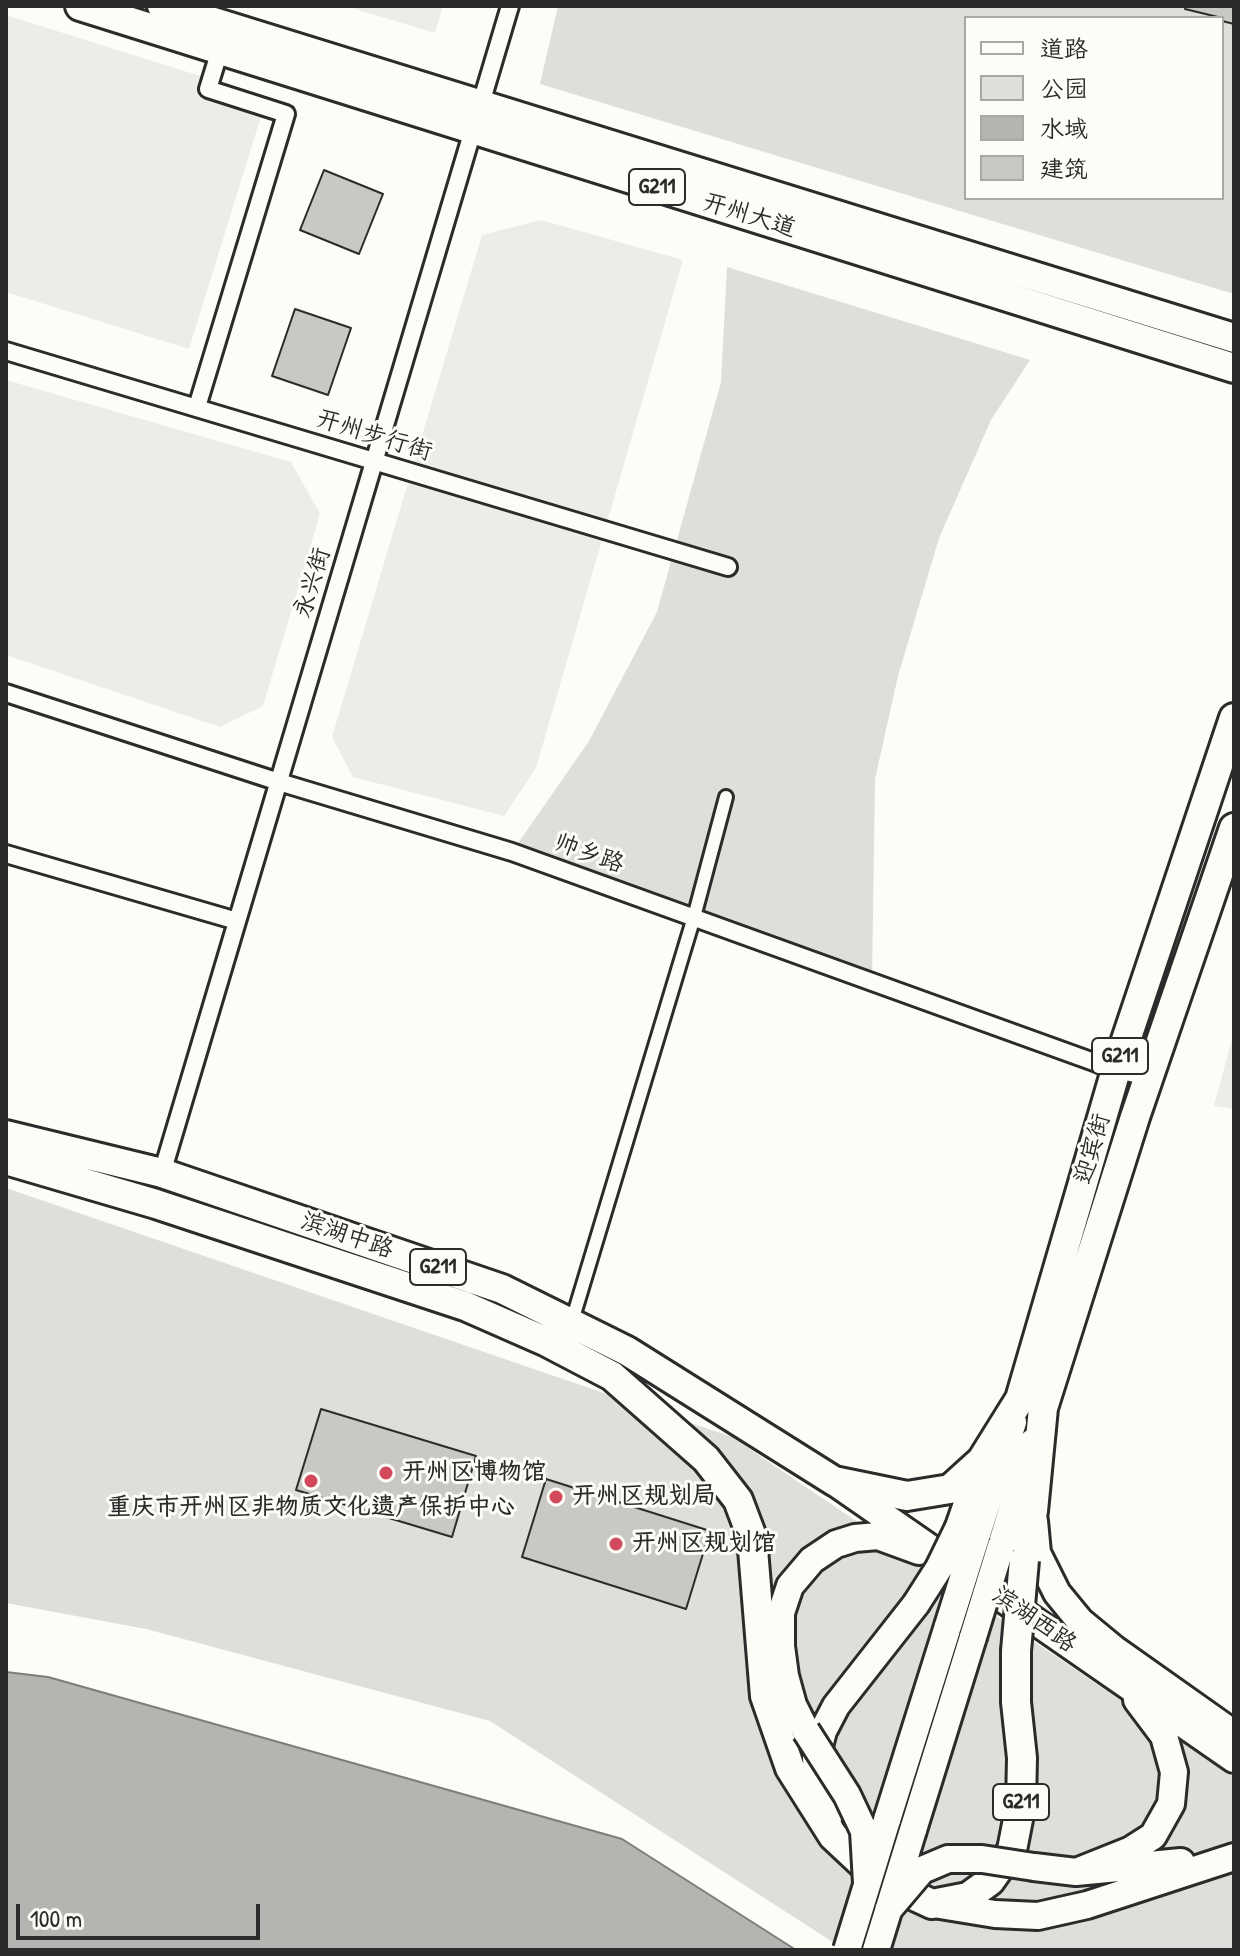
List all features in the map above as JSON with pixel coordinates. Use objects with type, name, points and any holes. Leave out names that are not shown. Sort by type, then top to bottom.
[{"type":"highway","name":"开州大道","points":[[80,6],[220,50],[477,118],[1234,338]]},
{"type":"highway","name":"开州大道","points":[[162,6],[477,118],[1234,368]]},
{"type":"highway","name":"迎宾街","points":[[1032,1404],[1116,1070],[1234,718]]},
{"type":"highway","name":"迎宾街","points":[[1032,1404],[1234,828]]},
{"type":"highway","name":"滨湖中路","points":[[6,1135],[162,1173],[502,1289],[572,1321],[627,1351],[834,1481]]},
{"type":"highway","name":"滨湖中路","points":[[6,1160],[156,1204],[465,1306],[547,1342],[612,1376],[706,1459],[738,1500],[752,1537],[765,1696],[790,1768],[833,1836]]},
{"type":"highway","name":"G211","points":[[834,1481],[907,1496],[950,1489],[982,1460],[1032,1404]]},
{"type":"highway","name":"G211","points":[[833,1836],[880,1880],[932,1904],[968,1897],[990,1881],[1012,1850],[1021,1788],[1012,1553],[1033,1511],[1032,1404]]},
{"type":"main road","points":[[833,1836],[818,1786],[816,1758],[823,1731],[850,1686],[916,1604],[968,1530],[1032,1404]]},
{"type":"main road","points":[[876,1950],[973,1637],[1012,1553],[1032,1404]]},
{"type":"main road","points":[[847,1950],[948,1626],[982,1460]]},
{"type":"main road","name":"滨湖西路","points":[[834,1481],[1234,1759]]},
{"type":"main road","points":[[1033,1511],[1037,1553],[1057,1593],[1080,1621],[1114,1649],[1234,1734]]},
{"type":"main road","points":[[867,1883],[864,1831],[847,1795],[793,1705],[781,1646],[781,1613],[790,1586],[812,1560],[836,1544],[855,1538],[878,1536],[953,1563]]},
{"type":"main road","points":[[1076,1872],[1131,1850],[1153,1836],[1171,1804],[1174,1772],[1164,1736],[1124,1683]]},
{"type":"main road","points":[[888,1910],[922,1870],[948,1859],[982,1859],[1076,1872],[1234,1856]]},
{"type":"main road","points":[[932,1904],[995,1914],[1038,1916],[1087,1905],[1234,1856]]},
{"type":"street","name":"永兴街","points":[[162,1173],[510,6]]},
{"type":"street","points":[[197,407],[286,114],[208,89],[220,50]]},
{"type":"street","name":"开州步行街","points":[[6,351],[728,567]]},
{"type":"street","name":"帅乡路","points":[[6,693],[279,782],[512,852],[1116,1070],[1149,1077]]},
{"type":"street","points":[[572,1321],[694,917],[726,797]]},
{"type":"street","points":[[6,854],[237,921]]},
{"type":"shaded area","points":[[345,6],[443,6],[435,33]]},
{"type":"shaded area","points":[[6,15],[267,97],[189,349],[6,292]]},
{"type":"shaded area","points":[[541,220],[683,260],[536,768],[504,816],[353,777],[332,737],[482,235]]},
{"type":"shaded area","points":[[6,380],[291,462],[320,514],[263,706],[220,727],[6,655]]},
{"type":"shaded area","points":[[1234,1031],[1234,1109],[1214,1106]]},
{"type":"green space","points":[[558,6],[1234,6],[1234,294],[540,84]]},
{"type":"green space","points":[[727,267],[1030,360],[991,420],[939,538],[898,676],[875,779],[872,981],[512,852],[589,741],[657,612],[721,382]]},
{"type":"green space","points":[[6,1188],[732,1437],[1234,1777],[1234,1950],[845,1950],[490,1721],[146,1629],[6,1603]]},
{"type":"water","points":[[6,1672],[48,1677],[622,1839],[796,1950],[6,1950]]},
{"type":"building","points":[[1186,6],[1234,6],[1234,24],[1224,22],[1224,16],[1185,9]]},
{"type":"building","points":[[324,170],[383,194],[359,254],[300,230]]},
{"type":"building","points":[[295,309],[351,328],[328,395],[272,376]]},
{"type":"building","name":"开州区博物馆","points":[[321,1409],[476,1456],[452,1537],[296,1490]]},
{"type":"building","name":"开州区规划馆","points":[[546,1479],[710,1531],[686,1609],[522,1557]]},
{"type":"place","name":"开州区博物馆","points":[[386,1473]]},
{"type":"place","name":"重庆市开州区非物质文化遗产保护中心","points":[[311,1481]]},
{"type":"place","name":"开州区规划局","points":[[556,1497]]},
{"type":"place","name":"开州区规划馆","points":[[616,1544]]}]
